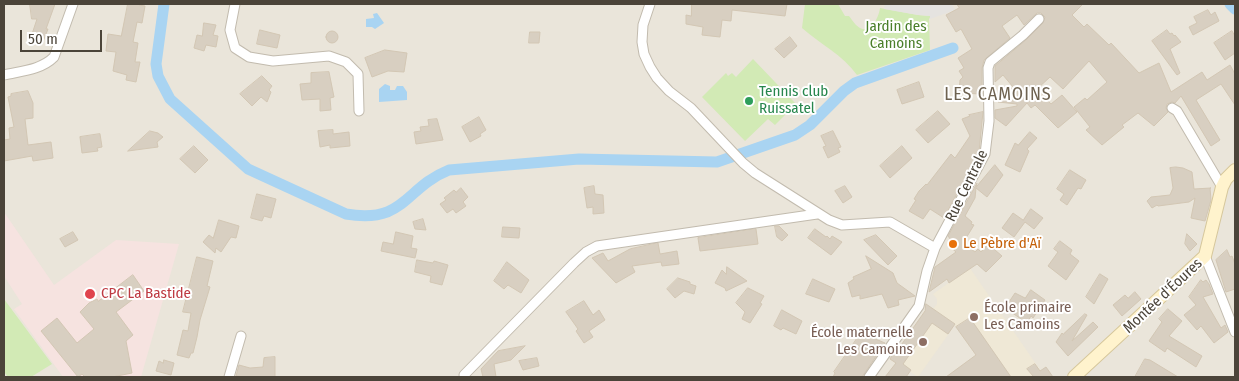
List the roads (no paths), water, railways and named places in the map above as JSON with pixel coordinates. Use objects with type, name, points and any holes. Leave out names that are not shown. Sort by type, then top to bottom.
[{"type":"street","points":[[4,75],[39,67],[54,57],[74,4]]},
{"type":"street","points":[[235,4],[230,30],[235,48],[249,57],[273,60],[329,56],[346,62],[358,74],[359,111]]},
{"type":"street","points":[[650,4],[643,25],[642,42],[644,54],[650,67],[669,91],[691,108],[744,163],[818,214],[842,225],[890,222],[935,248]]},
{"type":"street","name":"Rue Centrale","points":[[869,377],[919,306],[935,248],[985,154],[989,121],[988,68],[990,62],[1039,19]]},
{"type":"street","points":[[1172,108],[1177,112],[1222,187]]},
{"type":"street","name":"Montée d'Éoures","points":[[1074,377],[1205,256],[1222,187],[1226,179],[1235,170]]},
{"type":"street","points":[[464,374],[574,263],[586,252],[597,246],[818,214]]},
{"type":"street","points":[[1205,256],[1235,332]]},
{"type":"street","points":[[229,377],[242,336]]},
{"type":"water","points":[[377,13],[384,23],[375,29],[366,27],[366,19],[374,18],[373,14]]},
{"type":"water","points":[[385,84],[390,86],[390,90],[395,90],[397,86],[403,86],[407,92],[407,100],[379,102],[379,89]]},
{"type":"waterway","points":[[164,4],[156,64],[158,76],[170,99],[248,169],[346,214],[366,216],[381,214],[393,209],[434,177],[449,170],[579,159],[717,162],[795,135],[810,125],[844,91],[855,83],[953,48]]},
{"type":"waterway","points":[[1230,4],[1235,9]]},
{"type":"place","name":"Tennis club Ruissatel","points":[[749,101]]},
{"type":"place","name":"Le Pèbre d'Aï","points":[[953,244]]},
{"type":"place","name":"CPC La Bastide","points":[[90,294]]},
{"type":"place","name":"École primaire Les Camoins","points":[[974,317]]},
{"type":"place","name":"École maternelle Les Camoins","points":[[923,342]]},
{"type":"district","name":"LES CAMOINS","points":[[998,95]]},
{"type":"park label","name":"Jardin des Camoins","points":[[896,36]]}]
